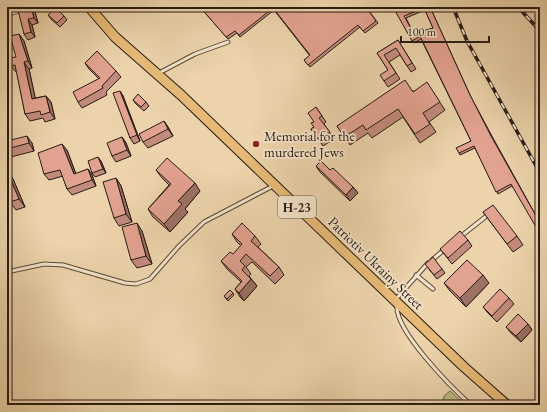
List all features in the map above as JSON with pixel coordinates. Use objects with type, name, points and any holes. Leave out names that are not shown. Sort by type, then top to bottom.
[{"type":"main road","name":"Patriotiv Ukrainy Street","points":[[89,7],[115,37],[180,95],[464,367],[507,405]]},
{"type":"street","points":[[7,13],[28,7]]},
{"type":"lane","points":[[156,74],[195,54],[228,42]]},
{"type":"lane","points":[[7,272],[44,264],[63,265],[125,283],[136,284],[150,279],[179,246],[204,222],[274,185]]},
{"type":"lane","points":[[457,240],[492,211]]},
{"type":"lane","points":[[451,244],[422,268],[416,275],[396,302],[396,312],[417,348],[456,391],[471,405]]},
{"type":"lane","points":[[416,275],[433,289]]},
{"type":"shaded area","points":[[450,391],[465,405],[442,405],[444,396]]},
{"type":"building","points":[[31,7],[34,18],[28,19],[31,32],[24,34],[18,10]]},
{"type":"building","points":[[200,7],[366,7],[376,21],[363,31],[358,25],[308,65],[304,60],[310,55],[273,8],[239,35],[235,31],[226,37]]},
{"type":"building","points":[[393,7],[430,7],[470,95],[491,136],[540,223],[540,234],[511,184],[496,192],[474,146],[459,153],[456,148],[471,141],[420,36],[412,41]],"holes":[[[424,8],[433,28],[414,34],[404,16]]]},
{"type":"building","points":[[56,8],[64,16],[57,23],[48,15]]},
{"type":"building","points":[[19,34],[28,61],[24,62],[32,99],[46,96],[50,112],[41,115],[40,111],[25,114],[15,65],[11,66],[9,58],[16,57],[10,36]]},
{"type":"building","points":[[398,40],[412,63],[407,66],[396,48],[384,55],[396,73],[384,81],[380,75],[388,70],[377,53]]},
{"type":"building","points":[[97,51],[116,71],[102,86],[103,88],[78,102],[73,92],[100,78],[85,63]]},
{"type":"building","points":[[405,80],[413,92],[427,82],[440,102],[423,113],[430,124],[415,134],[398,109],[366,130],[363,125],[344,137],[337,126]]},
{"type":"building","points":[[120,91],[137,135],[130,138],[113,93]]},
{"type":"building","points":[[138,94],[146,102],[141,107],[133,100]]},
{"type":"building","points":[[316,107],[322,116],[319,118],[330,132],[319,140],[311,129],[314,127],[311,123],[314,122],[308,113]]},
{"type":"building","points":[[164,121],[168,129],[143,142],[139,134]]},
{"type":"building","points":[[27,136],[29,143],[7,149],[7,141]]},
{"type":"building","points":[[122,137],[127,150],[112,156],[107,143]]},
{"type":"building","points":[[62,144],[74,174],[88,169],[92,180],[67,189],[60,170],[44,174],[38,153]]},
{"type":"building","points":[[98,157],[103,169],[92,173],[88,161]]},
{"type":"building","points":[[167,158],[195,183],[178,201],[182,204],[164,224],[148,209],[171,184],[156,170]]},
{"type":"building","points":[[321,161],[330,170],[333,168],[353,187],[346,195],[316,166]]},
{"type":"building","points":[[7,171],[19,199],[10,202],[7,191]]},
{"type":"building","points":[[116,178],[126,214],[114,218],[103,182]]},
{"type":"building","points":[[493,205],[517,236],[507,244],[483,212]]},
{"type":"building","points":[[137,223],[146,256],[131,260],[122,227]]},
{"type":"building","points":[[242,223],[255,236],[251,241],[279,267],[270,276],[246,254],[240,261],[245,266],[242,270],[251,279],[239,293],[235,289],[242,281],[221,261],[230,252],[233,254],[242,244],[232,234]]},
{"type":"building","points":[[460,231],[468,240],[448,258],[440,249]]},
{"type":"building","points":[[433,257],[442,269],[434,275],[425,264]]},
{"type":"building","points":[[467,260],[483,275],[460,298],[444,283]]},
{"type":"building","points":[[500,289],[509,298],[492,316],[483,307]]},
{"type":"building","points":[[230,290],[233,293],[227,299],[224,296]]},
{"type":"building","points":[[518,314],[528,324],[516,336],[506,327]]},
{"type":"railway","points":[[453,7],[467,41],[540,173]]},
{"type":"railway","points":[[518,7],[540,31]]},
{"type":"place","name":"Memorial for the murdered Jews","points":[[256,144]]}]
